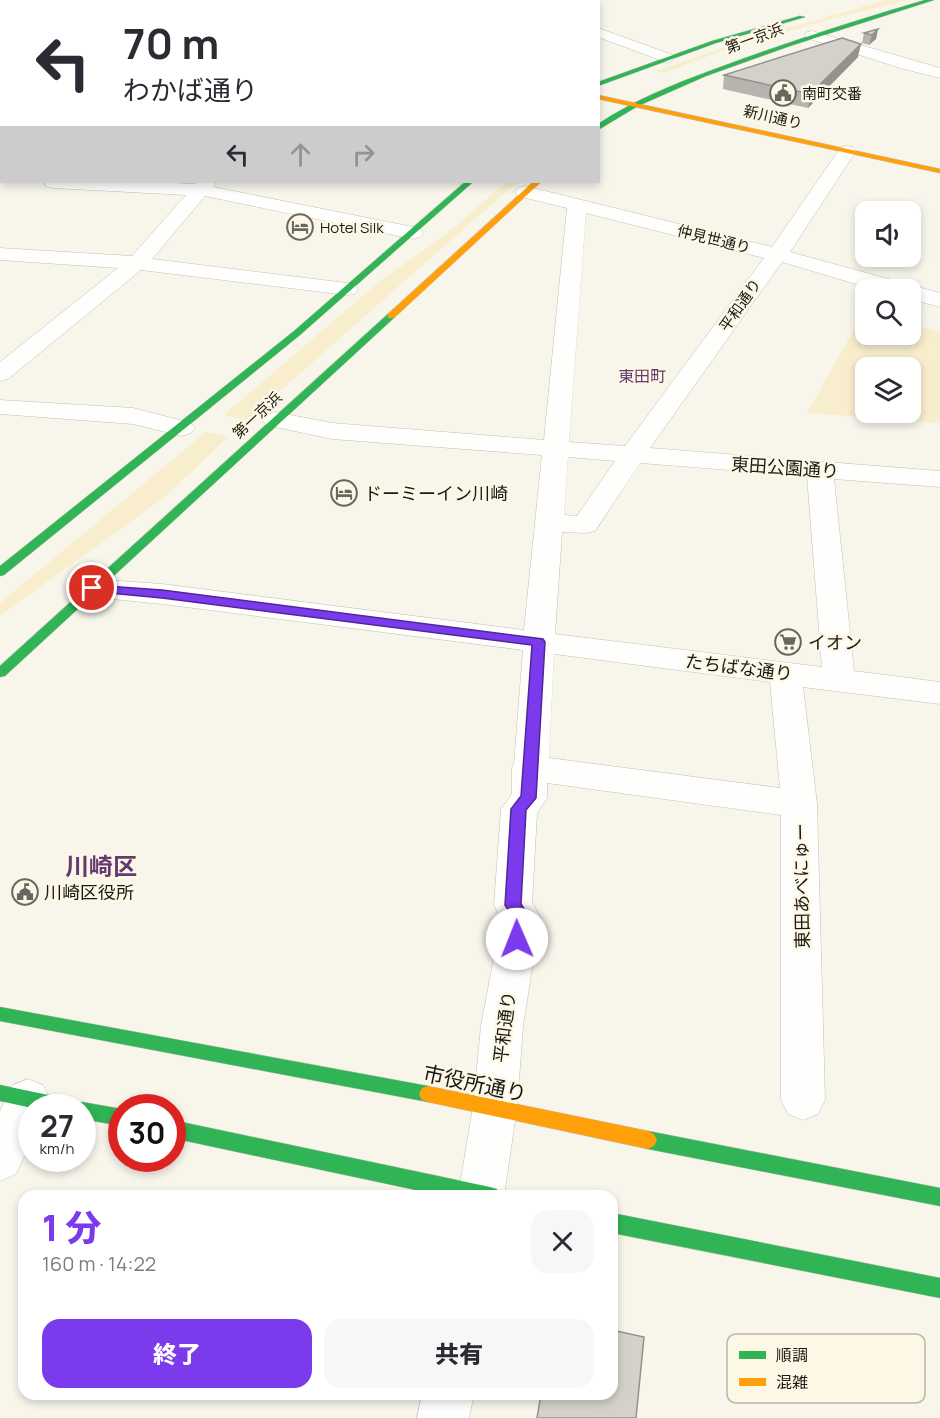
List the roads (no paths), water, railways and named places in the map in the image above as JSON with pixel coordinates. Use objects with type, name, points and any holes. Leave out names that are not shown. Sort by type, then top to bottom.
[{"type":"main road","name":"第一京浜","points":[[600,127],[636,104],[661,92],[812,34],[931,0]]},
{"type":"main road","name":"第一京浜","points":[[600,83],[668,58],[816,13]]},
{"type":"main road","points":[[600,83],[681,97]]},
{"type":"main road","name":"新川通り","points":[[600,97],[940,171]]},
{"type":"main road","points":[[0,573],[182,428],[413,233],[468,183]]},
{"type":"main road","name":"第一京浜","points":[[0,673],[531,187]]},
{"type":"main road","name":"市役所通り","points":[[0,1014],[495,1107],[564,1124],[940,1197]]},
{"type":"main road","points":[[186,1132],[460,1190]]},
{"type":"main road","points":[[618,1224],[940,1287]]},
{"type":"street","points":[[600,33],[668,58]]},
{"type":"street","points":[[812,34],[906,65],[940,73]]},
{"type":"street","name":"平和通り","points":[[549,523],[585,525],[629,456],[776,254],[847,151]]},
{"type":"street","points":[[91,183],[204,186],[413,233]]},
{"type":"street","points":[[0,374],[137,263],[204,186]]},
{"type":"street","name":"仲見世通り","points":[[531,187],[577,205],[776,254],[864,279]]},
{"type":"street","name":"平和通り","points":[[485,1190],[502,1026],[521,917],[513,905],[519,809],[529,798],[538,642],[577,205]]},
{"type":"street","points":[[0,254],[137,263],[346,289]]},
{"type":"street","points":[[921,295],[940,300]]},
{"type":"street","points":[[0,407],[133,416],[182,428]]},
{"type":"street","points":[[275,420],[332,431],[629,456]]},
{"type":"street","name":"東田公園通り","points":[[629,456],[940,479]]},
{"type":"street","points":[[820,469],[839,680]]},
{"type":"street","name":"たちばな通り","points":[[92,588],[162,594],[940,693]]},
{"type":"street","name":"東田あべにゅー","points":[[784,673],[799,804],[804,1100]]},
{"type":"street","points":[[529,768],[799,804]]},
{"type":"street","points":[[0,1159],[18,1125]]},
{"type":"street","points":[[443,1418],[447,1400]]},
{"type":"place","name":"南町交番","points":[[783,93]]},
{"type":"place","name":"Hotel Silk","points":[[300,227]]},
{"type":"place","name":"ドーミーイン川崎","points":[[344,493]]},
{"type":"place","name":"イオン","points":[[788,642]]},
{"type":"place","name":"川崎区役所","points":[[25,892]]},
{"type":"district","name":"東田町","points":[[642,376]]},
{"type":"district","name":"川崎区","points":[[101,865]]}]
